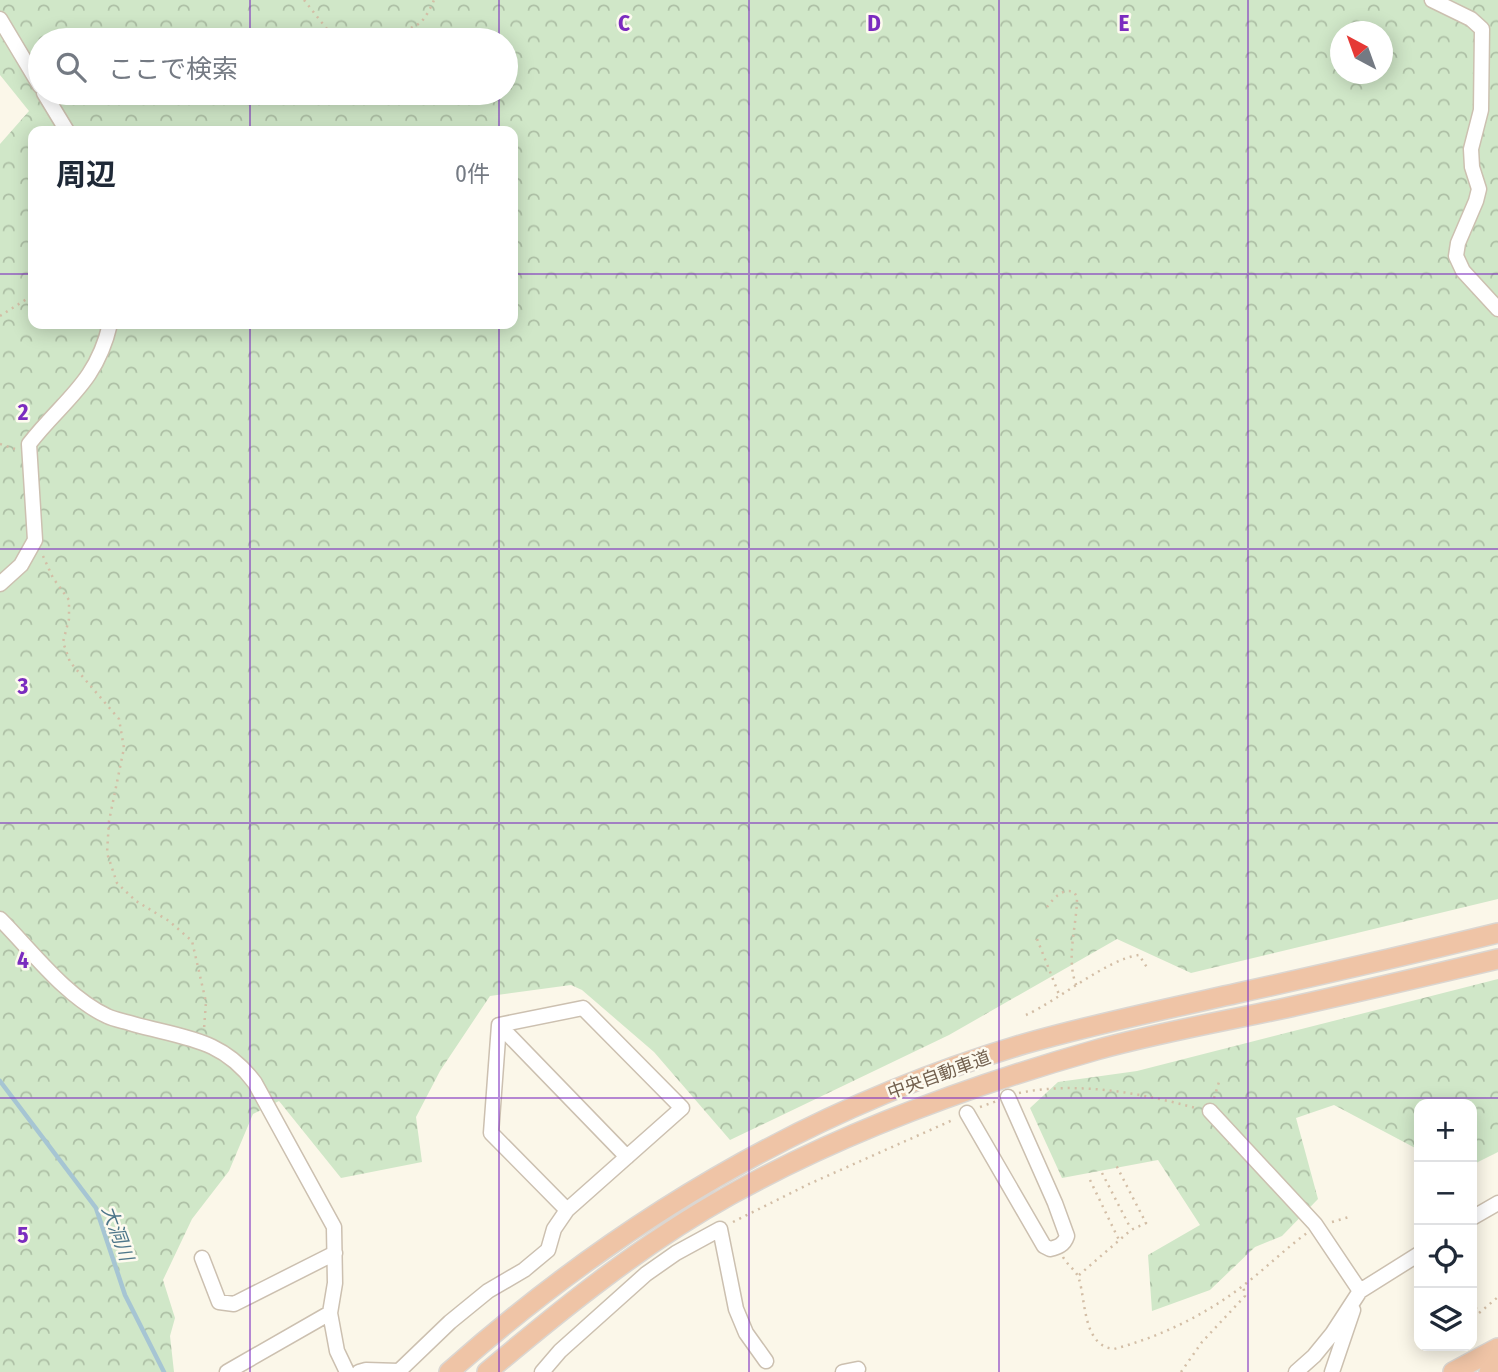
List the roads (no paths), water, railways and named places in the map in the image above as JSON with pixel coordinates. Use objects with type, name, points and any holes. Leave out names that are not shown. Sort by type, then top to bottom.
[{"type":"highway","name":"中央自動車道","points":[[449,1372],[487,1338],[600,1251],[659,1211],[719,1174],[773,1146],[879,1097],[958,1065],[1090,1026],[1370,965],[1498,933]]},
{"type":"highway","name":"中央自動車道","points":[[487,1372],[596,1284],[661,1238],[729,1196],[793,1162],[893,1118],[965,1090],[1166,1032],[1349,994],[1498,959]]},
{"type":"highway","points":[[1453,1372],[1498,1348]]},
{"type":"highway","points":[[1489,1372],[1498,1367]]},
{"type":"street","points":[[1432,0],[1471,19],[1482,29],[1481,110],[1471,149],[1472,167],[1479,189],[1458,243],[1456,256],[1463,271],[1498,309]]},
{"type":"street","points":[[0,19],[28,66]]},
{"type":"street","points":[[51,105],[64,126]]},
{"type":"street","points":[[0,584],[21,565],[35,540],[29,444],[41,428],[74,397],[95,368],[108,329]]},
{"type":"street","points":[[0,919],[69,990],[108,1016],[203,1042],[226,1052],[243,1067],[255,1083],[334,1227],[335,1283],[330,1313],[337,1351],[347,1372]]},
{"type":"street","points":[[359,1372],[399,1371],[450,1322],[488,1291],[524,1270],[548,1250],[554,1229],[567,1210],[682,1108],[583,1008],[499,1025]]},
{"type":"street","points":[[499,1025],[627,1157]]},
{"type":"street","points":[[499,1025],[491,1133],[567,1210]]},
{"type":"street","points":[[967,1114],[1044,1245],[1050,1249],[1058,1247],[1065,1242],[1067,1236],[1007,1097]]},
{"type":"street","points":[[1210,1111],[1317,1226],[1360,1291]]},
{"type":"street","points":[[1477,1215],[1498,1203]]},
{"type":"street","points":[[542,1372],[559,1351],[646,1274],[720,1228],[736,1309],[746,1333],[766,1361]]},
{"type":"street","points":[[202,1258],[219,1302],[234,1304],[335,1253]]},
{"type":"street","points":[[1296,1372],[1332,1334],[1360,1291],[1414,1257]]},
{"type":"street","points":[[1332,1372],[1360,1291]]},
{"type":"street","points":[[227,1372],[330,1313]]},
{"type":"street","points":[[843,1372],[858,1370]]},
{"type":"waterway","name":"大洞川","points":[[0,1081],[96,1208],[125,1295],[164,1372]]}]
